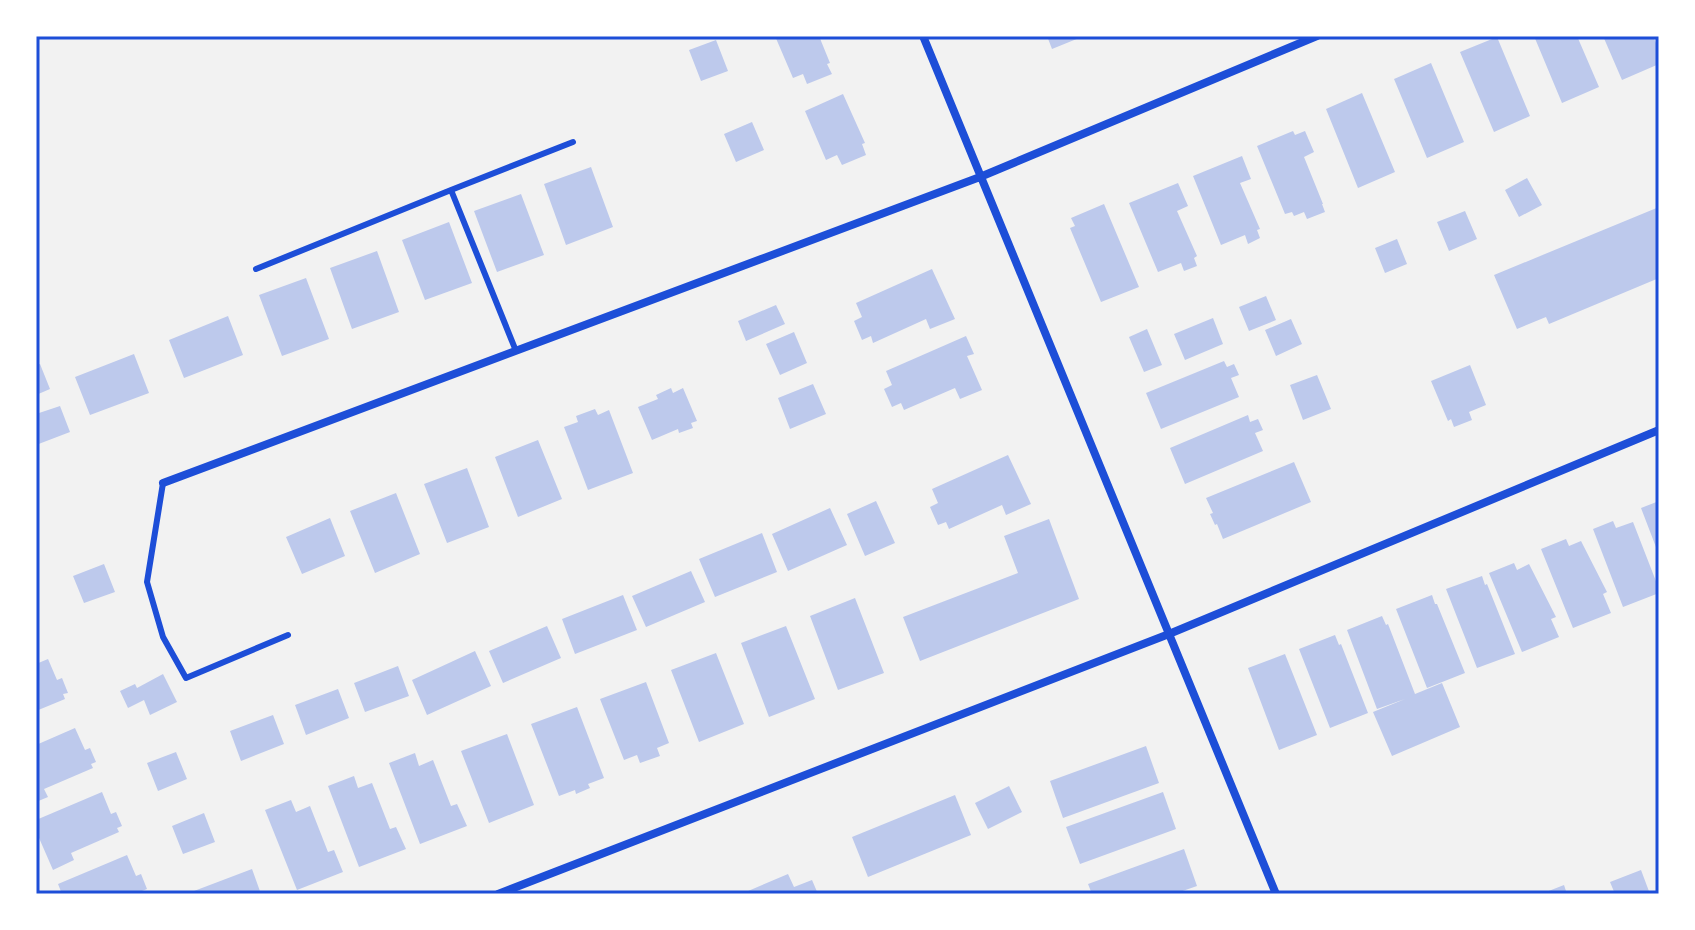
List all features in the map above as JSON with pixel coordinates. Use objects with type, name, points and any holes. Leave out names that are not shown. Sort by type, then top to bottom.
[{"type":"street","points":[[923,36],[1276,894]]},
{"type":"street","points":[[163,483],[980,177],[1317,36]]},
{"type":"street","points":[[498,894],[1169,634],[1659,430]]},
{"type":"lane","points":[[256,269],[573,142]]},
{"type":"lane","points":[[451,190],[516,351]]},
{"type":"lane","points":[[163,483],[147,582],[163,637],[186,678],[288,635]]},
{"type":"building","points":[[775,36],[819,36],[832,74],[807,84],[803,74],[793,78]]},
{"type":"building","points":[[1047,36],[1084,36],[1052,49]]},
{"type":"building","points":[[1534,36],[1577,36],[1599,87],[1562,103]]},
{"type":"building","points":[[1603,36],[1653,36],[1659,50],[1659,64],[1622,80]]},
{"type":"building","points":[[1497,37],[1530,116],[1494,132],[1460,52]]},
{"type":"building","points":[[716,40],[728,71],[701,81],[689,50]]},
{"type":"building","points":[[1431,63],[1464,142],[1427,158],[1394,79]]},
{"type":"building","points":[[1362,93],[1395,172],[1358,188],[1326,109]]},
{"type":"building","points":[[843,94],[865,143],[862,144],[866,155],[842,165],[837,155],[826,160],[805,111]]},
{"type":"building","points":[[752,122],[764,150],[736,162],[724,134]]},
{"type":"building","points":[[1293,131],[1295,135],[1305,131],[1314,152],[1304,157],[1325,212],[1307,219],[1304,212],[1294,216],[1292,212],[1285,214],[1257,146]]},
{"type":"building","points":[[1242,156],[1251,179],[1240,183],[1260,229],[1257,230],[1260,238],[1248,244],[1245,235],[1221,245],[1193,176]]},
{"type":"building","points":[[591,167],[613,227],[566,245],[544,184]]},
{"type":"building","points":[[1527,178],[1542,205],[1519,217],[1505,190]]},
{"type":"building","points":[[1178,183],[1188,206],[1177,211],[1197,256],[1194,258],[1197,266],[1184,271],[1181,263],[1158,272],[1129,203]]},
{"type":"building","points":[[521,194],[544,255],[497,272],[474,211]]},
{"type":"building","points":[[1104,204],[1139,287],[1101,302],[1070,228],[1075,226],[1071,218]]},
{"type":"building","points":[[1659,207],[1659,278],[1549,324],[1546,317],[1517,329],[1494,275]]},
{"type":"building","points":[[1465,211],[1477,239],[1449,251],[1437,222]]},
{"type":"building","points":[[449,222],[472,283],[425,300],[402,240]]},
{"type":"building","points":[[1397,239],[1407,264],[1385,273],[1375,248]]},
{"type":"building","points":[[377,251],[399,312],[352,329],[330,268]]},
{"type":"building","points":[[932,269],[955,319],[930,329],[926,319],[873,343],[871,336],[862,340],[854,321],[862,317],[856,303]]},
{"type":"building","points":[[306,278],[329,339],[282,356],[259,295]]},
{"type":"building","points":[[1266,296],[1276,320],[1249,331],[1239,307]]},
{"type":"building","points":[[776,305],[785,324],[746,341],[738,321]]},
{"type":"building","points":[[228,316],[243,355],[184,378],[169,340]]},
{"type":"building","points":[[1213,318],[1223,344],[1185,360],[1174,334]]},
{"type":"building","points":[[1291,319],[1302,344],[1276,356],[1265,330]]},
{"type":"building","points":[[1147,329],[1162,365],[1144,372],[1129,337]]},
{"type":"building","points":[[794,332],[807,363],[780,375],[766,344]]},
{"type":"building","points":[[966,336],[974,354],[967,356],[982,390],[960,399],[955,388],[904,410],[901,403],[892,407],[884,389],[892,385],[886,371]]},
{"type":"building","points":[[134,354],[149,393],[90,415],[75,377]]},
{"type":"building","points":[[1224,361],[1227,367],[1234,364],[1239,375],[1231,378],[1239,397],[1161,429],[1146,393]]},
{"type":"building","points":[[40,364],[50,389],[36,395],[36,365]]},
{"type":"building","points":[[1470,365],[1486,405],[1469,412],[1472,420],[1454,427],[1451,419],[1448,421],[1431,381]]},
{"type":"building","points":[[1317,375],[1331,409],[1303,420],[1290,385]]},
{"type":"building","points":[[813,384],[826,414],[790,429],[778,398]]},
{"type":"building","points":[[671,388],[673,393],[683,388],[697,421],[691,423],[693,428],[679,433],[678,429],[652,440],[638,407],[658,399],[656,395]]},
{"type":"building","points":[[60,406],[70,432],[36,445],[36,414]]},
{"type":"building","points":[[595,409],[598,415],[609,410],[633,473],[588,490],[564,427],[578,422],[576,416]]},
{"type":"building","points":[[1248,415],[1250,422],[1258,419],[1263,430],[1255,433],[1263,451],[1185,484],[1170,448]]},
{"type":"building","points":[[538,440],[562,499],[518,517],[495,457]]},
{"type":"building","points":[[1008,455],[1031,504],[1006,515],[1002,505],[949,529],[946,522],[938,525],[930,507],[938,503],[932,489]]},
{"type":"building","points":[[1294,462],[1311,502],[1223,539],[1210,514],[1213,513],[1206,498]]},
{"type":"building","points":[[467,468],[489,527],[447,543],[424,484]]},
{"type":"building","points":[[396,493],[420,554],[375,573],[350,511]]},
{"type":"building","points":[[876,501],[895,543],[865,556],[847,514]]},
{"type":"building","points":[[1659,501],[1659,555],[1641,508]]},
{"type":"building","points":[[830,508],[847,545],[788,571],[772,534]]},
{"type":"building","points":[[330,518],[345,556],[302,574],[286,537]]},
{"type":"building","points":[[1049,519],[1079,599],[920,661],[903,617],[1018,573],[1004,536]]},
{"type":"building","points":[[1613,521],[1616,528],[1633,522],[1659,589],[1659,593],[1623,607],[1593,529]]},
{"type":"building","points":[[762,533],[777,572],[715,597],[699,559]]},
{"type":"building","points":[[1566,539],[1569,546],[1581,541],[1607,592],[1603,594],[1611,613],[1573,628],[1541,549]]},
{"type":"building","points":[[1514,563],[1517,570],[1529,564],[1556,617],[1551,619],[1559,637],[1522,652],[1489,573]]},
{"type":"building","points":[[104,564],[115,592],[84,603],[73,576]]},
{"type":"building","points":[[691,571],[705,602],[646,627],[632,596]]},
{"type":"building","points":[[1482,576],[1515,654],[1477,668],[1446,589]]},
{"type":"building","points":[[623,595],[637,630],[575,654],[562,619]]},
{"type":"building","points":[[1432,595],[1465,673],[1427,688],[1396,609]]},
{"type":"building","points":[[855,598],[884,673],[838,690],[810,616]]},
{"type":"building","points":[[1382,616],[1388,624],[1415,694],[1442,683],[1460,727],[1392,756],[1373,712],[1405,699],[1377,709],[1347,630]]},
{"type":"building","points":[[547,626],[561,658],[503,683],[489,651]]},
{"type":"building","points":[[786,626],[815,699],[769,717],[741,643]]},
{"type":"building","points":[[1335,635],[1368,713],[1330,728],[1299,649]]},
{"type":"building","points":[[475,651],[491,686],[427,715],[412,680]]},
{"type":"building","points":[[716,653],[744,724],[699,742],[671,670]]},
{"type":"building","points":[[1285,654],[1317,735],[1279,750],[1248,668]]},
{"type":"building","points":[[48,659],[57,680],[62,678],[68,693],[63,694],[65,699],[36,711],[36,664]]},
{"type":"building","points":[[398,666],[409,696],[365,712],[354,683]]},
{"type":"building","points":[[163,674],[177,702],[150,715],[144,700],[128,708],[120,691],[135,684],[137,688]]},
{"type":"building","points":[[646,682],[669,743],[657,748],[660,756],[640,763],[637,755],[624,760],[600,699]]},
{"type":"building","points":[[338,689],[349,718],[306,735],[295,705]]},
{"type":"building","points":[[577,707],[604,778],[588,784],[590,788],[576,794],[575,790],[559,796],[531,724]]},
{"type":"building","points":[[273,715],[284,744],[241,761],[230,731]]},
{"type":"building","points":[[75,728],[85,750],[90,748],[96,762],[91,764],[93,768],[44,789],[48,797],[36,802],[36,745]]},
{"type":"building","points":[[507,734],[534,805],[489,823],[461,751]]},
{"type":"building","points":[[1146,746],[1159,783],[1063,818],[1050,781]]},
{"type":"building","points":[[176,752],[187,779],[158,791],[147,763]]},
{"type":"building","points":[[415,753],[419,766],[433,760],[451,806],[457,804],[467,826],[420,844],[389,763]]},
{"type":"building","points":[[354,776],[358,788],[372,783],[390,829],[396,827],[406,849],[359,867],[328,786]]},
{"type":"building","points":[[1009,786],[1022,812],[988,829],[975,803]]},
{"type":"building","points":[[102,792],[111,814],[116,812],[122,826],[117,828],[119,832],[71,853],[74,860],[53,870],[36,831],[36,820]]},
{"type":"building","points":[[1163,792],[1176,829],[1080,864],[1066,827]]},
{"type":"building","points":[[955,795],[971,835],[868,877],[852,837]]},
{"type":"building","points":[[291,800],[296,812],[310,806],[328,852],[334,850],[343,872],[297,890],[265,810]]},
{"type":"building","points":[[204,813],[215,842],[183,854],[172,826]]},
{"type":"building","points":[[1184,849],[1197,886],[1174,894],[1092,894],[1088,884]]},
{"type":"building","points":[[127,855],[136,876],[141,874],[147,889],[142,891],[144,894],[62,894],[58,884]]},
{"type":"building","points":[[252,869],[261,894],[195,894],[194,891]]},
{"type":"building","points":[[1641,870],[1650,894],[1615,894],[1610,882]]},
{"type":"building","points":[[788,874],[794,887],[812,880],[818,894],[741,894]]},
{"type":"building","points":[[1564,885],[1567,894],[1541,894]]}]
